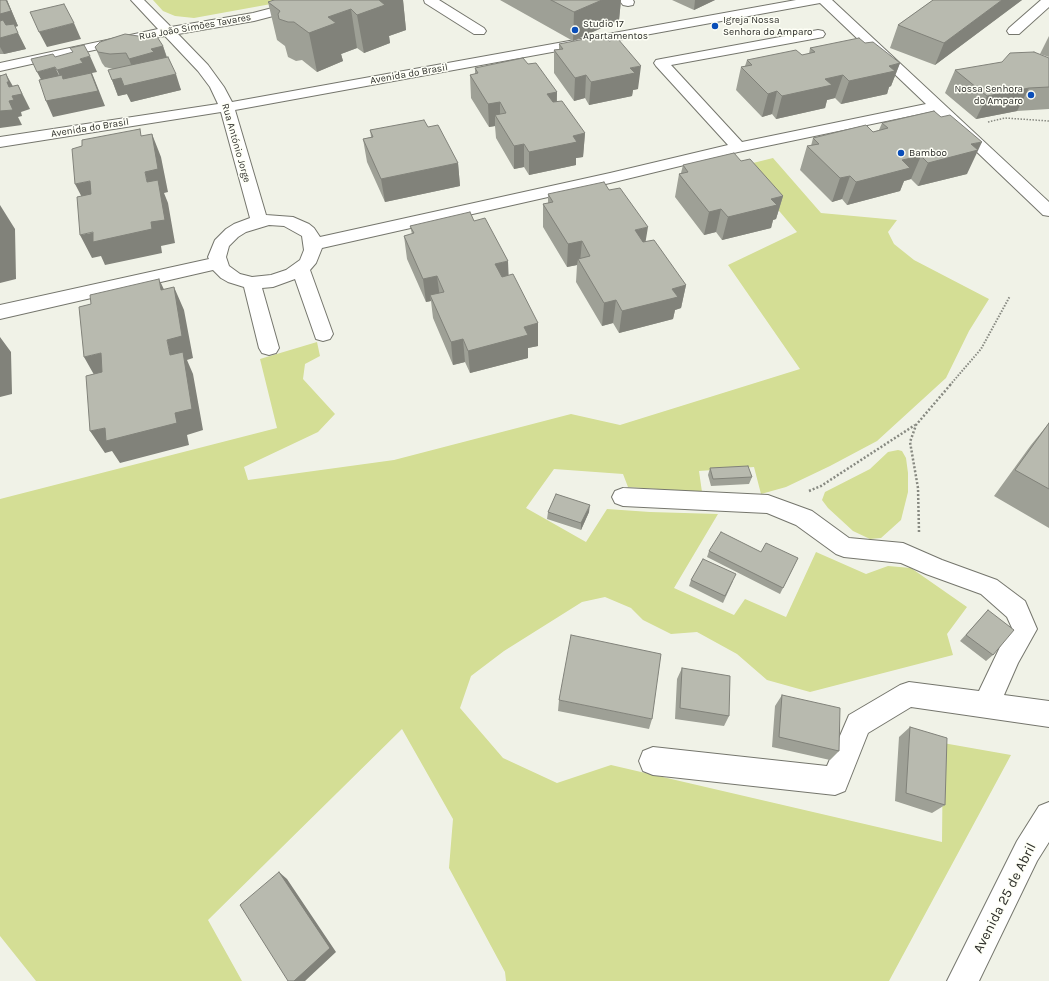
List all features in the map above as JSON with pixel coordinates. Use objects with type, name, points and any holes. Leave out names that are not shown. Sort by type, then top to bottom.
[{"type":"street","name":"Rua António Jorge","points":[[137,0],[203,68],[217,87],[227,107],[259,222]]},
{"type":"street","name":"Rua João Simões Tavares","points":[[0,67],[130,38],[254,17],[318,0]]},
{"type":"street","points":[[430,0],[479,31]]},
{"type":"street","name":"Avenida do Brasil","points":[[0,142],[227,107],[817,0]]},
{"type":"street","points":[[824,0],[1049,211]]},
{"type":"street","points":[[1014,30],[1049,0]]},
{"type":"street","points":[[738,147],[661,63],[818,34]]},
{"type":"street","points":[[314,244],[610,178],[738,147],[938,106]]},
{"type":"street","points":[[278,220],[296,224],[308,232],[314,244],[311,256],[301,269],[278,280],[252,283],[234,278],[227,274],[218,264],[218,251],[226,238],[240,228],[259,222],[278,220]]},
{"type":"street","points":[[0,312],[218,264]]},
{"type":"street","points":[[301,269],[323,334]]},
{"type":"street","points":[[252,283],[269,348]]},
{"type":"street","points":[[623,497],[768,504],[804,518],[844,547],[903,553],[989,587],[1016,609],[1025,629],[1009,655],[986,705]]},
{"type":"street","points":[[653,761],[835,781],[858,724],[909,694],[1049,714]]},
{"type":"street","name":"Avenida 25 de Abril","points":[[962,981],[1027,851],[1049,816]]},
{"type":"path","points":[[962,129],[1005,118],[1049,122]]},
{"type":"path","points":[[777,508],[786,500],[821,486],[916,425],[981,349],[1010,296]]},
{"type":"path","points":[[916,425],[910,442],[918,488],[920,561]]},
{"type":"green space","points":[[153,0],[275,0],[271,4],[194,18],[175,16],[163,11]]},
{"type":"green space","points":[[773,158],[821,213],[897,220],[888,232],[894,244],[914,260],[989,299],[969,331],[946,378],[877,441],[786,487],[761,494],[754,467],[699,471],[702,492],[628,487],[623,474],[554,469],[526,508],[586,542],[607,509],[718,514],[674,588],[734,615],[745,599],[786,617],[816,552],[866,574],[888,566],[911,568],[967,607],[947,634],[953,655],[810,692],[767,680],[737,654],[697,632],[671,634],[643,620],[631,608],[605,597],[582,602],[504,651],[471,676],[460,708],[503,758],[557,783],[611,765],[942,842],[943,743],[1011,755],[889,981],[506,981],[505,972],[449,868],[453,819],[402,729],[208,920],[242,981],[36,981],[0,936],[0,499],[277,428],[260,359],[317,342],[320,356],[305,364],[303,379],[335,414],[318,432],[244,467],[248,480],[394,460],[571,414],[620,425],[800,369],[728,265],[797,232],[741,166]]},
{"type":"green space","points":[[898,450],[902,451],[906,458],[908,473],[908,492],[901,520],[881,538],[870,539],[853,531],[828,508],[822,500],[825,492],[870,469],[888,452]]},
{"type":"building","points":[[0,0],[6,0],[11,11],[0,14]]},
{"type":"building","points":[[274,0],[379,0],[385,5],[357,15],[351,9],[328,17],[336,23],[309,33],[294,22],[279,19],[278,14],[280,11],[268,2]]},
{"type":"building","points":[[551,0],[602,0],[574,12]]},
{"type":"building","points":[[933,0],[1002,0],[944,43],[898,25]]},
{"type":"building","points":[[64,4],[74,23],[39,32],[30,12]]},
{"type":"building","points":[[3,20],[6,25],[14,24],[18,33],[0,38],[0,21]]},
{"type":"building","points":[[154,32],[163,46],[151,49],[154,52],[129,59],[126,53],[110,54],[98,52],[95,47],[100,42],[125,34],[138,36]]},
{"type":"building","points":[[605,35],[609,41],[618,39],[641,66],[630,68],[635,73],[591,82],[586,75],[575,78],[554,50],[563,49],[559,44]]},
{"type":"building","points":[[859,38],[865,43],[873,42],[900,63],[889,66],[895,71],[849,81],[843,75],[825,79],[832,85],[782,96],[777,91],[768,94],[741,67],[752,65],[747,60],[796,50],[802,55],[815,52],[810,48]]},
{"type":"building","points":[[84,45],[90,56],[80,59],[83,63],[57,70],[55,67],[37,72],[31,59],[53,54],[55,57],[73,52],[70,48]]},
{"type":"building","points":[[1034,52],[1049,58],[1049,87],[1029,88],[987,96],[955,70],[1002,62],[1010,53]]},
{"type":"building","points":[[168,57],[176,74],[124,86],[121,78],[112,80],[108,70]]},
{"type":"building","points":[[523,58],[528,64],[536,63],[557,92],[547,94],[553,102],[562,101],[585,133],[573,136],[577,142],[529,152],[524,144],[514,146],[495,115],[506,113],[500,102],[488,104],[470,75],[478,73],[475,68]]},
{"type":"building","points":[[91,73],[98,91],[46,101],[39,80],[62,75],[63,79]]},
{"type":"building","points":[[6,74],[9,87],[18,85],[22,94],[12,96],[14,100],[9,101],[13,110],[0,111],[0,76]]},
{"type":"building","points":[[934,111],[941,117],[950,115],[982,142],[971,144],[978,150],[928,163],[921,156],[902,160],[910,168],[856,182],[850,176],[840,178],[807,146],[819,144],[813,138],[866,125],[873,132],[888,128],[882,123]]},
{"type":"building","points":[[424,120],[428,127],[438,125],[458,163],[381,179],[363,139],[373,137],[370,130]]},
{"type":"building","points":[[140,129],[141,136],[152,134],[158,169],[145,172],[147,182],[158,180],[165,220],[151,222],[152,229],[93,242],[93,232],[80,235],[77,197],[91,194],[90,181],[75,184],[72,149],[82,146],[82,140]]},
{"type":"building","points":[[734,153],[741,161],[750,159],[783,196],[771,199],[777,205],[728,217],[721,209],[709,212],[679,174],[688,172],[683,165]]},
{"type":"building","points":[[604,182],[609,190],[620,188],[648,227],[635,230],[643,242],[654,240],[686,285],[672,289],[678,297],[622,311],[616,300],[604,303],[578,259],[590,256],[582,241],[568,244],[543,204],[553,202],[548,194]]},
{"type":"building","points":[[470,212],[474,221],[485,218],[508,261],[495,264],[502,277],[513,274],[538,323],[524,327],[528,335],[468,351],[463,339],[451,342],[430,295],[444,292],[437,276],[423,279],[404,236],[414,233],[410,226]]},
{"type":"building","points":[[159,279],[161,290],[174,287],[182,336],[167,340],[170,355],[183,352],[192,409],[175,413],[177,423],[106,441],[105,428],[90,431],[86,376],[102,372],[101,353],[84,357],[79,307],[91,304],[90,295]]},
{"type":"building","points":[[1049,423],[1049,489],[1015,470]]},
{"type":"building","points":[[748,466],[752,477],[713,479],[710,468]]},
{"type":"building","points":[[556,494],[590,505],[581,523],[548,512]]},
{"type":"building","points":[[721,532],[761,552],[766,543],[798,558],[783,588],[709,551]]},
{"type":"building","points":[[703,559],[736,574],[725,596],[691,580]]},
{"type":"building","points":[[988,610],[1014,630],[993,655],[966,635]]},
{"type":"building","points":[[571,635],[661,654],[652,719],[559,700]]},
{"type":"building","points":[[682,668],[730,676],[729,716],[680,708]]},
{"type":"building","points":[[782,695],[840,708],[839,751],[779,737]]},
{"type":"building","points":[[910,727],[947,738],[945,805],[906,793]]},
{"type":"building","points":[[279,872],[330,948],[294,981],[288,981],[240,905]]},
{"type":"place","name":"Igreja Nossa Senhora do Amparo","points":[[715,26]]},
{"type":"place","name":"Studio 17 Apartamentos","points":[[575,30]]},
{"type":"place","name":"Nossa Senhora do Amparo","points":[[1031,95]]},
{"type":"place","name":"Bamboo","points":[[901,153]]}]
